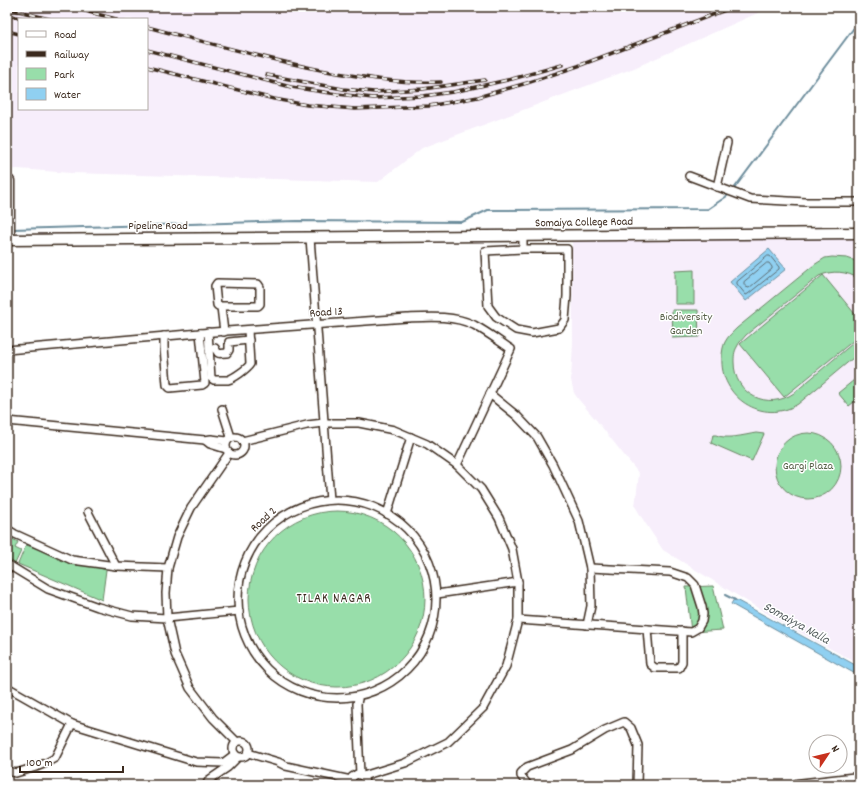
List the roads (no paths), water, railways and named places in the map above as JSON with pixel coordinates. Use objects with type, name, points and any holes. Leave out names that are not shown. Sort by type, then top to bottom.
[{"type":"street","points":[[720,188],[727,143]]},
{"type":"street","points":[[689,176],[750,199],[806,202],[859,202]]},
{"type":"street","points":[[8,234],[10,187]]},
{"type":"street","name":"Pipeline Road","points":[[8,234],[310,238]]},
{"type":"street","name":"Somaiya College Road","points":[[310,238],[859,234]]},
{"type":"street","points":[[485,236],[488,306],[496,317],[516,330],[532,333],[559,328],[565,320],[567,296],[567,236]]},
{"type":"street","points":[[523,236],[523,250]]},
{"type":"street","points":[[310,238],[330,500]]},
{"type":"street","points":[[485,251],[567,249]]},
{"type":"street","points":[[221,307],[259,306],[261,303],[260,285],[257,283],[217,283],[215,286],[217,306],[221,307],[224,332]]},
{"type":"street","name":"Road 13","points":[[7,350],[164,336],[317,325],[435,317],[455,319],[474,325],[511,349],[457,465]]},
{"type":"street","points":[[204,333],[209,348],[211,378],[214,380],[227,380],[231,379],[250,364],[248,330]]},
{"type":"street","points":[[164,336],[167,385],[170,388],[202,386],[205,383],[204,333]]},
{"type":"street","points":[[209,348],[215,348],[216,352],[218,353],[227,353],[228,343],[249,340]]},
{"type":"street","points":[[490,394],[518,416],[537,437],[553,465],[578,521],[590,568],[591,606],[587,625]]},
{"type":"street","points":[[222,409],[229,439],[225,446],[227,451],[191,508],[177,537],[168,568],[166,593],[167,618],[175,654],[190,688],[213,718],[237,742]]},
{"type":"street","points":[[7,421],[205,440],[238,437],[244,443],[244,449],[240,454],[234,455],[210,444],[205,440]]},
{"type":"street","points":[[242,440],[306,425],[324,423],[359,423],[394,430],[427,444],[457,465],[481,489],[499,518],[512,549],[518,582],[518,620],[506,666],[483,708],[448,742],[405,763],[361,776],[357,774],[353,776],[351,782],[286,766],[278,762],[248,754],[244,757],[237,755],[233,748],[235,743],[243,741],[247,743],[249,748],[248,754]]},
{"type":"street","points":[[387,514],[412,437]]},
{"type":"street","name":"Road 2","points":[[330,500],[361,502],[390,515],[414,536],[430,563],[437,594],[434,623],[424,650],[406,672],[382,689],[358,699],[322,698],[292,688],[266,668],[251,647],[248,642],[239,611],[239,584],[246,558],[260,536],[280,517],[304,505],[330,500]]},
{"type":"street","points":[[88,512],[116,566]]},
{"type":"street","points":[[7,529],[72,560],[116,566],[168,568]]},
{"type":"street","points":[[7,564],[48,589],[98,607],[132,616],[167,618],[239,611]]},
{"type":"street","points":[[518,620],[691,632],[698,628],[702,621],[702,607],[695,585],[688,578],[670,572],[590,568]]},
{"type":"street","points":[[437,594],[518,582]]},
{"type":"street","points":[[647,629],[650,664],[655,668],[679,668],[682,662],[682,631]]},
{"type":"street","points":[[7,687],[72,724],[196,762],[223,763],[237,755]]},
{"type":"street","points":[[358,699],[361,776],[365,780],[364,785]]},
{"type":"street","points":[[528,785],[520,776],[527,767],[572,750],[605,730],[624,722],[631,728],[638,746],[637,785]]},
{"type":"street","points":[[7,772],[16,773],[36,767],[55,758],[72,724]]},
{"type":"street","points":[[206,785],[209,780],[228,767],[237,755]]},
{"type":"street","points":[[802,785],[859,778]]},
{"type":"water","points":[[769,249],[786,269],[746,301],[730,282]]},
{"type":"water","points":[[734,599],[859,667],[859,676],[731,604]]},
{"type":"waterway","points":[[733,190],[859,21]]},
{"type":"waterway","points":[[12,229],[297,221],[462,222],[488,210],[708,209],[730,194]]},
{"type":"waterway","name":"Somaiyya Nalla","points":[[725,595],[735,600]]},
{"type":"railway","points":[[70,7],[112,18]]},
{"type":"railway","points":[[148,67],[274,99],[307,105],[355,109],[429,106],[478,97],[527,83],[578,66],[733,7]]},
{"type":"railway","points":[[7,8],[45,18]]},
{"type":"railway","points":[[7,15],[20,18]]},
{"type":"railway","points":[[148,27],[255,55],[321,70],[396,81],[441,82]]},
{"type":"railway","points":[[7,31],[18,34]]},
{"type":"railway","points":[[148,50],[291,87],[373,98],[423,96],[453,92],[512,79],[562,65]]},
{"type":"railway","points":[[267,75],[343,89],[374,92],[423,89],[485,80]]},
{"type":"district","name":"TILAK NAGAR","points":[[334,599]]},
{"type":"park label","name":"Biodiversity Garden","points":[[686,324]]},
{"type":"park label","name":"Gargi Plaza","points":[[808,466]]}]
